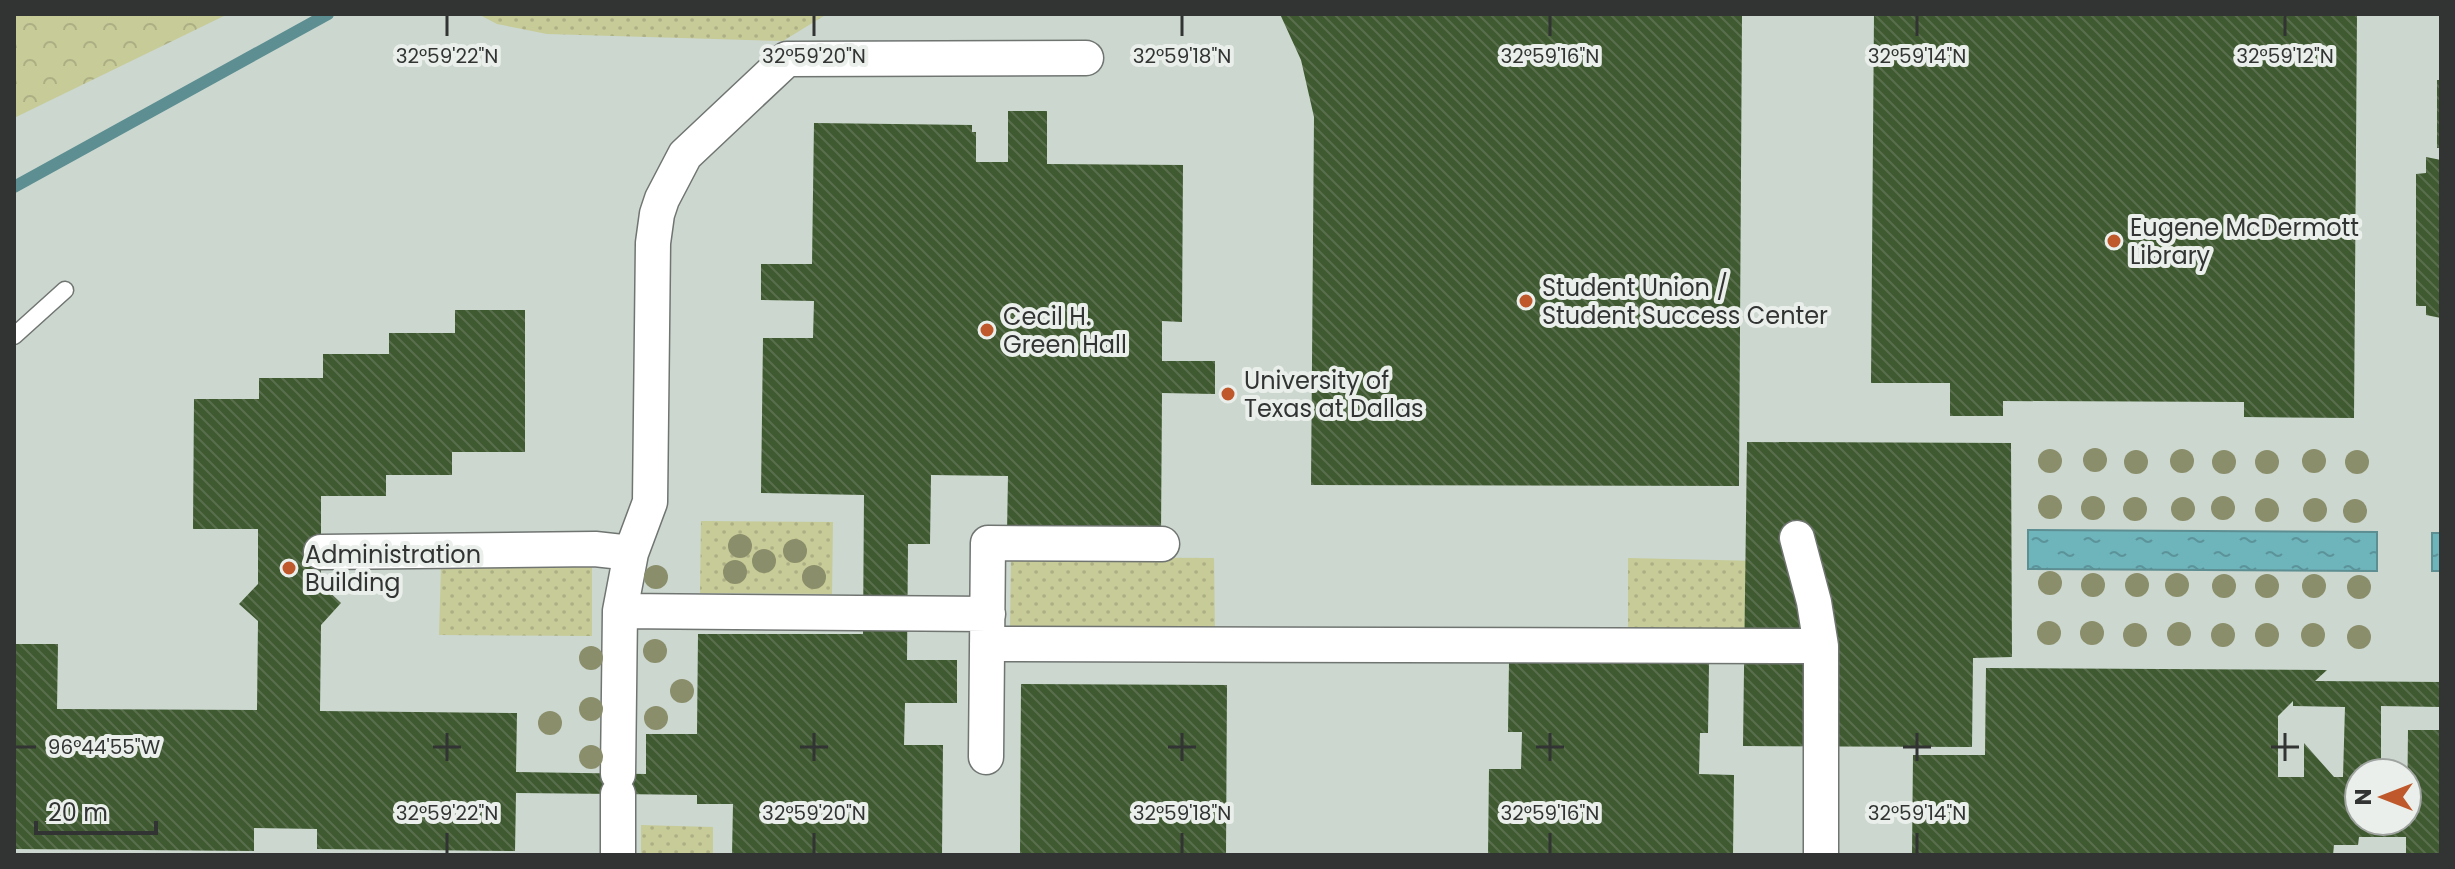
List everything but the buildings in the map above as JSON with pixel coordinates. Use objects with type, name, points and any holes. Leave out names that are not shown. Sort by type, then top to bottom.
[{"type":"street","points":[[618,855],[620,611],[631,553],[650,502],[655,228],[662,199],[685,155],[787,59],[1086,58]]},
{"type":"street","points":[[1797,538],[1814,602],[1821,646],[1821,855]]},
{"type":"street","points":[[986,757],[988,543],[1162,544]]},
{"type":"street","points":[[321,552],[595,549],[631,553]]},
{"type":"street","points":[[620,611],[987,629],[1821,646]]},
{"type":"lane","points":[[14,336],[65,290]]},
{"type":"shaded area","name":"University of Texas at Dallas","points":[[14,14],[2441,14],[2441,855],[14,855]]},
{"type":"green space","points":[[14,14],[228,14],[14,118]]},
{"type":"green space","points":[[478,14],[827,14],[783,41],[547,34],[497,24]]},
{"type":"green space","points":[[701,521],[833,522],[832,594],[700,593]]},
{"type":"green space","points":[[1011,557],[1214,558],[1215,630],[1010,628]]},
{"type":"green space","points":[[1628,558],[1760,561],[1759,634],[1628,633]]},
{"type":"green space","points":[[441,566],[592,566],[592,636],[439,635]]},
{"type":"green space","points":[[641,825],[713,827],[713,855],[641,855]]},
{"type":"water","points":[[2028,530],[2377,532],[2377,571],[2028,569]]},
{"type":"water","points":[[2432,533],[2441,533],[2441,571],[2432,571]]},
{"type":"waterway","points":[[14,187],[328,14]]},
{"type":"place","name":"Eugene McDermott Library","points":[[2114,241]]},
{"type":"place","name":"Student Union / Student Success Center","points":[[1526,301]]},
{"type":"place","name":"Cecil H. Green Hall","points":[[987,330]]},
{"type":"place","name":"University of Texas at Dallas","points":[[1228,394]]},
{"type":"place","name":"Administration Building","points":[[289,568]]}]
